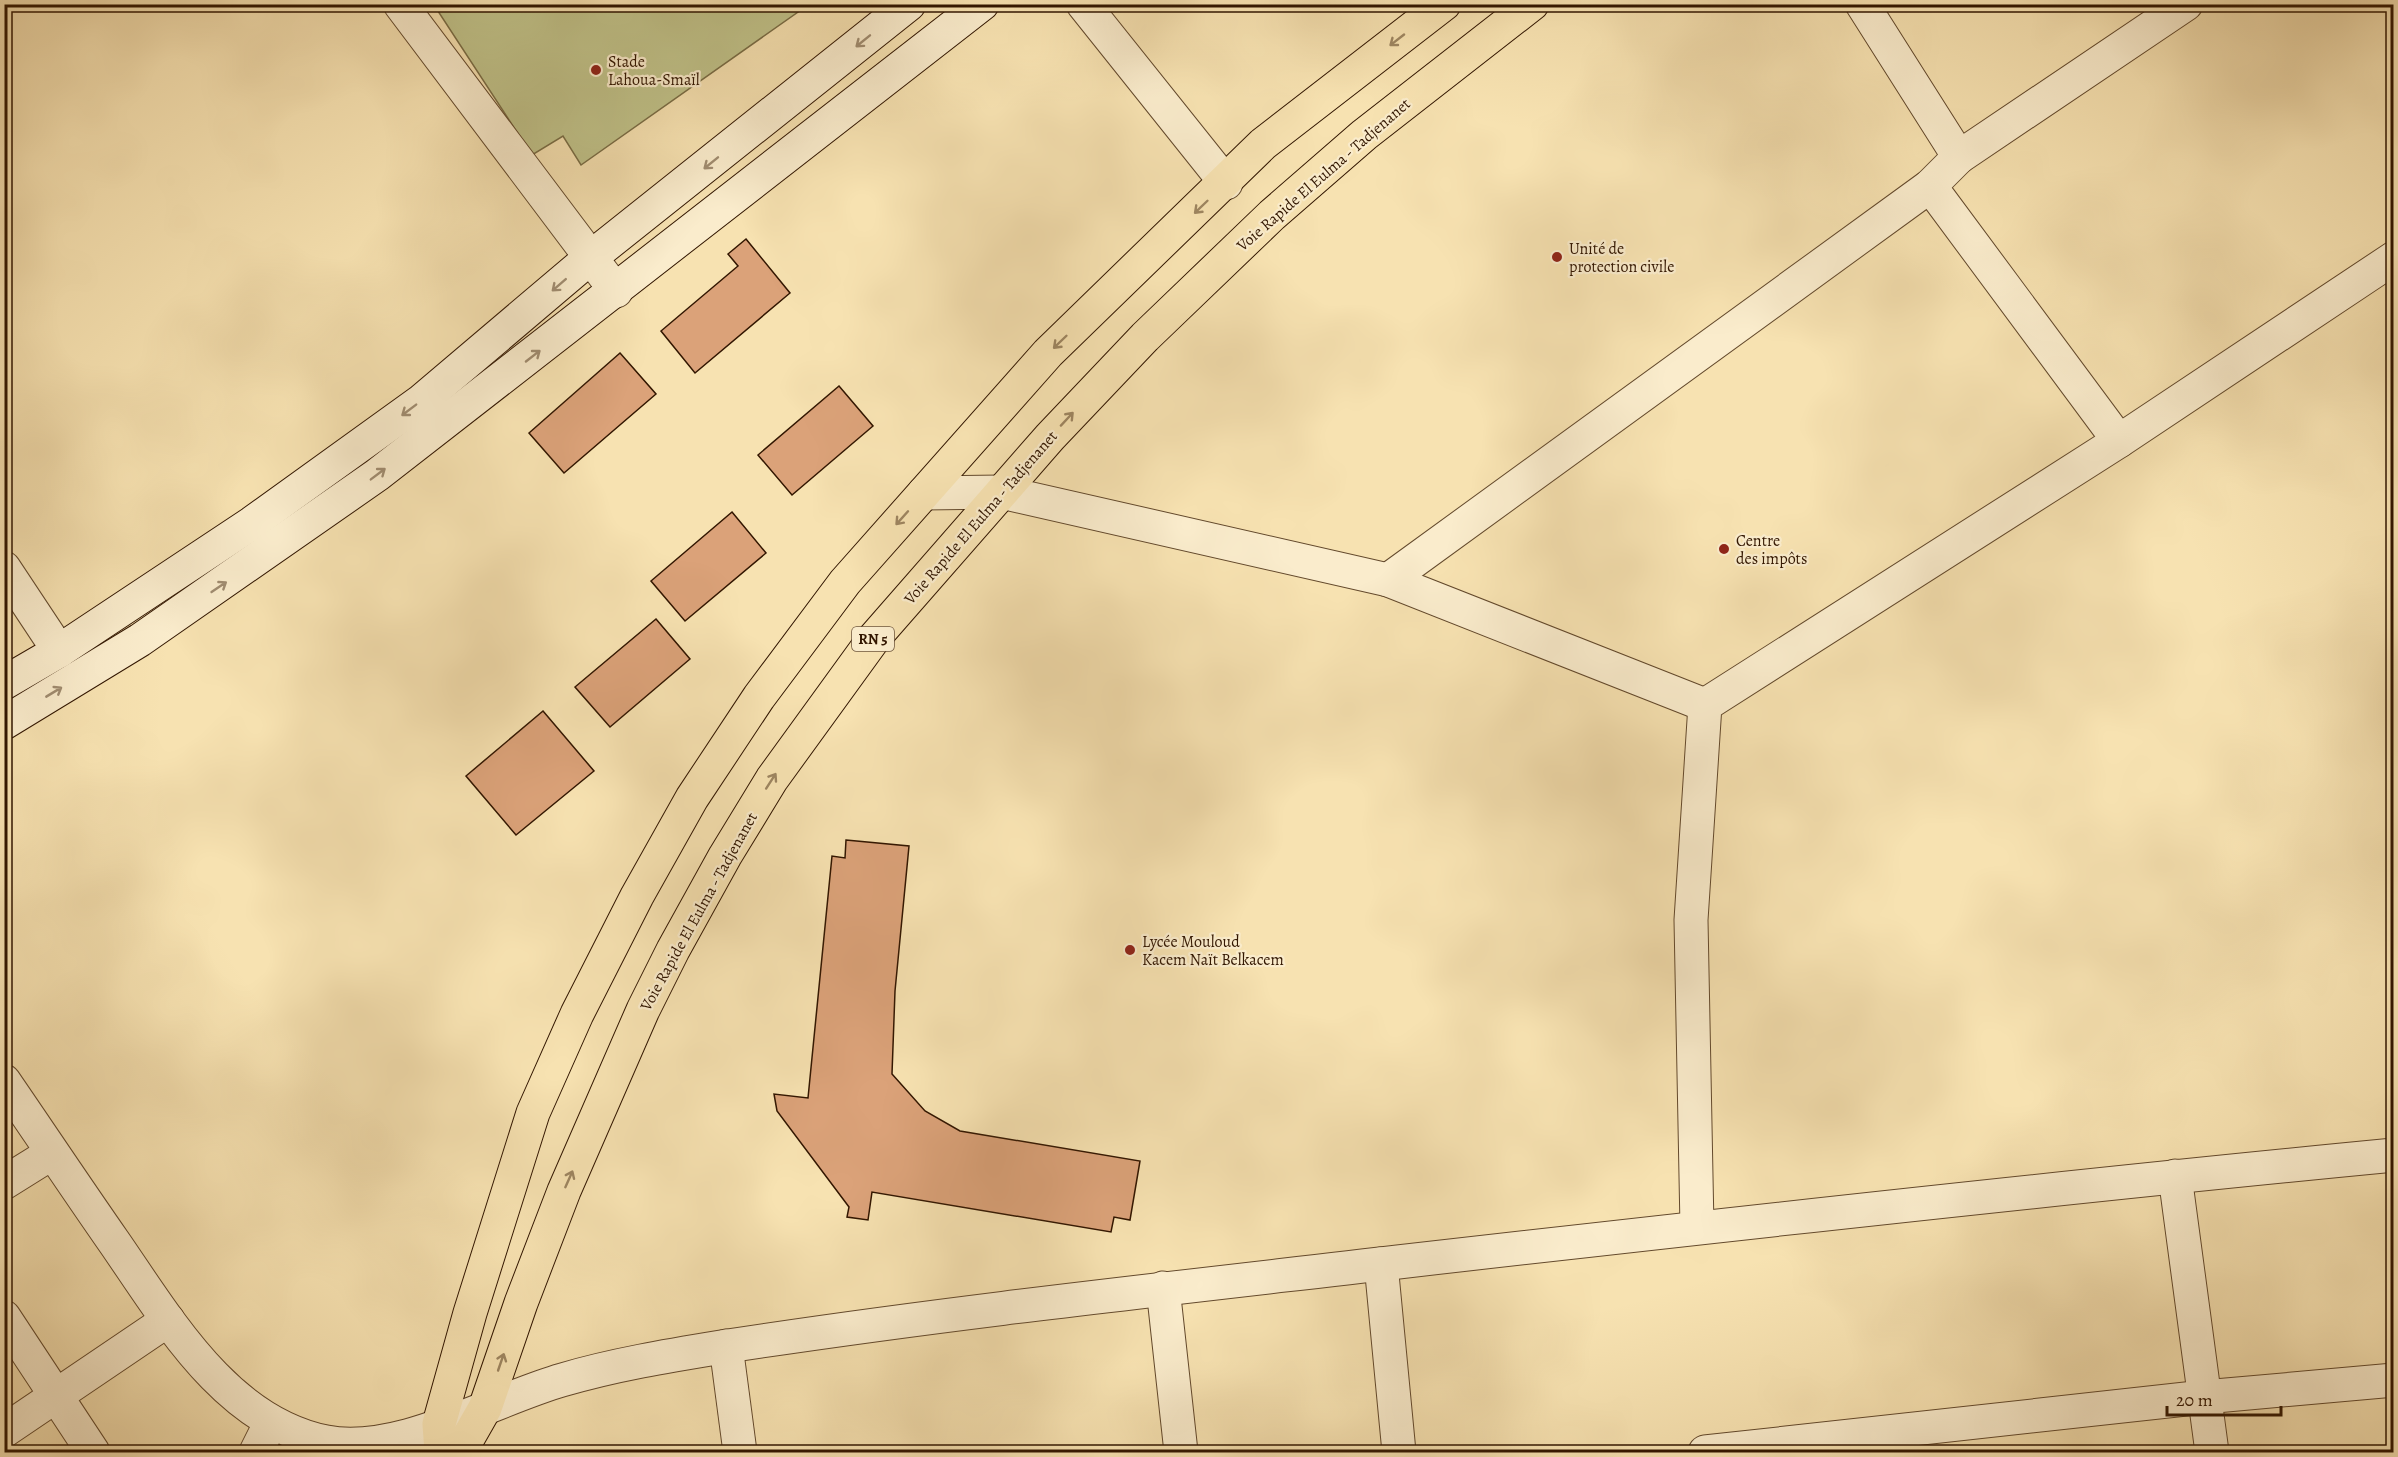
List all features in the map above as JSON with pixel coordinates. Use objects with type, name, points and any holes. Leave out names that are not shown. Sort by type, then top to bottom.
[{"type":"highway","points":[[440,1438],[470,1313],[533,1113],[577,1014],[637,896],[692,798],[759,697],[845,582],[1048,353],[1226,183],[1263,144],[1444,4]]},
{"type":"highway","name":"Voie Rapide El Eulma - Tadjenanet","points":[[460,1452],[485,1408],[564,1191],[644,1010],[725,856],[772,779],[875,637],[1001,492],[1146,337],[1272,215],[1373,128],[1532,4]]},
{"type":"street","points":[[400,4],[616,291]]},
{"type":"street","points":[[4,683],[59,651],[252,523],[393,422],[590,258],[909,4]]},
{"type":"street","points":[[4,723],[140,640],[253,564],[377,475],[982,4]]},
{"type":"street","points":[[1083,4],[1226,183]]},
{"type":"street","points":[[1862,4],[1959,157]]},
{"type":"street","points":[[1388,580],[1930,186],[1959,157],[2186,4]]},
{"type":"street","points":[[1930,186],[2119,441]]},
{"type":"street","points":[[1705,705],[2119,441],[2394,258]]},
{"type":"street","points":[[924,493],[1001,492],[1388,580],[1705,705]]},
{"type":"street","points":[[4,568],[59,651]]},
{"type":"street","points":[[1697,1227],[1691,920],[1705,705]]},
{"type":"street","points":[[4,1081],[168,1320],[214,1375],[240,1400],[271,1422],[328,1442],[377,1443],[440,1438],[485,1408],[556,1382],[611,1367],[726,1346],[1163,1288],[1697,1227],[2394,1155]]},
{"type":"street","points":[[4,1183],[52,1153]]},
{"type":"street","points":[[2175,1176],[2212,1452]]},
{"type":"street","points":[[1381,1264],[1399,1452]]},
{"type":"street","points":[[1163,1288],[1181,1452]]},
{"type":"street","points":[[4,1317],[93,1452]]},
{"type":"street","points":[[4,1431],[168,1320]]},
{"type":"street","points":[[726,1346],[740,1452]]},
{"type":"street","points":[[1705,1452],[2204,1397],[2394,1380]]},
{"type":"street","points":[[256,1452],[271,1422]]},
{"type":"green space","name":"Stade Lahoua-Smaïl","points":[[434,5],[808,5],[581,165],[563,136],[532,155]]},
{"type":"building","points":[[746,239],[790,293],[695,373],[661,331],[738,266],[728,254]]},
{"type":"building","points":[[620,353],[656,394],[564,473],[529,433]]},
{"type":"building","points":[[839,386],[873,426],[792,495],[758,455]]},
{"type":"building","points":[[732,512],[766,553],[685,621],[651,581]]},
{"type":"building","points":[[656,619],[690,659],[610,727],[575,687]]},
{"type":"building","points":[[543,711],[594,771],[516,835],[466,776]]},
{"type":"building","points":[[846,840],[909,846],[895,991],[892,1074],[925,1111],[960,1131],[1140,1161],[1130,1220],[1114,1217],[1111,1232],[872,1192],[868,1220],[847,1217],[849,1207],[777,1111],[774,1094],[808,1098],[832,856],[845,858]]},
{"type":"place","name":"Stade Lahoua-Smaïl","points":[[596,70]]},
{"type":"place","name":"Unité de protection civile","points":[[1557,257]]},
{"type":"place","name":"Centre des impôts","points":[[1724,549]]},
{"type":"place","name":"Lycée Mouloud Kacem Naït Belkacem","points":[[1130,950]]}]
